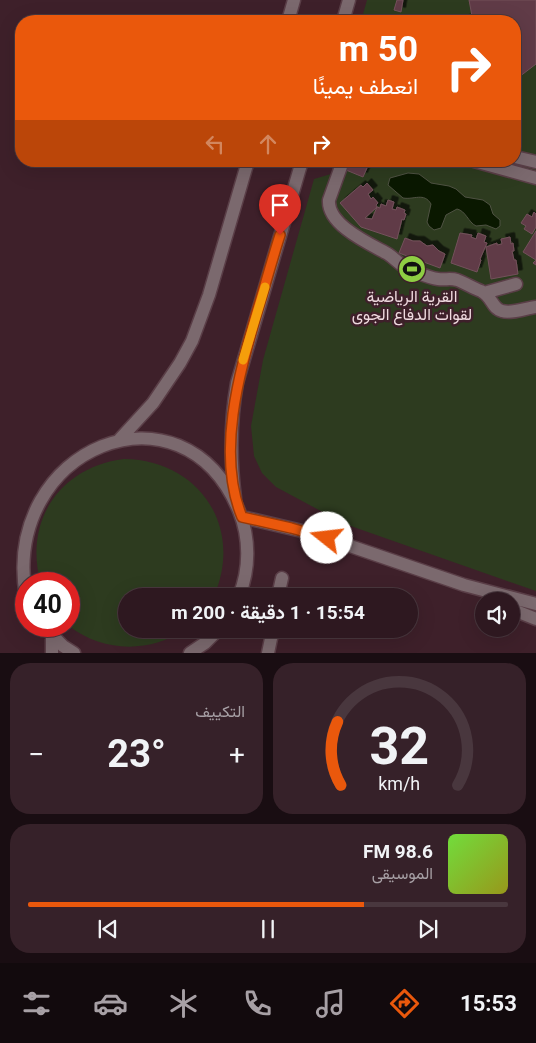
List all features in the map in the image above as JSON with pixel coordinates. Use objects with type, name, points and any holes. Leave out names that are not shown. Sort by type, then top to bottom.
[{"type":"street","points":[[290,15],[294,0]]},
{"type":"street","points":[[345,15],[349,0]]},
{"type":"street","points":[[521,158],[536,162]]},
{"type":"street","points":[[120,439],[153,403],[176,370],[192,341],[209,295],[246,167]]},
{"type":"street","points":[[236,503],[231,443],[237,383],[300,167]]},
{"type":"street","points":[[341,167],[328,204],[330,210],[340,223],[358,238],[388,254],[403,267],[435,278],[457,280],[484,292],[491,298],[495,307],[501,311],[508,312],[536,307]]},
{"type":"street","points":[[496,167],[536,178]]},
{"type":"street","points":[[484,292],[516,284]]},
{"type":"street","points":[[20,572],[19,538],[22,523],[42,482],[64,461],[90,446],[120,439],[151,440],[181,449],[195,457],[218,477],[236,503],[246,532],[247,563],[242,588]]},
{"type":"street","points":[[242,517],[291,528],[339,542],[464,585],[536,604]]},
{"type":"street","points":[[280,588],[282,578]]},
{"type":"street","points":[[464,585],[477,592]]},
{"type":"street","points":[[520,613],[536,619]]},
{"type":"street","points":[[49,637],[52,653]]},
{"type":"street","points":[[55,637],[74,653]]},
{"type":"street","points":[[190,653],[210,638]]},
{"type":"street","points":[[268,653],[271,638]]},
{"type":"shaded area","name":"القرية الرياضية لقوات الدفاع الجوى","points":[[367,0],[536,0],[536,591],[345,524],[276,487],[262,473],[254,456],[251,426],[263,360],[314,179],[331,174],[333,167],[521,167],[521,15],[363,15]]},
{"type":"shaded area","points":[[408,173],[419,174],[431,183],[449,186],[465,197],[483,200],[490,205],[493,214],[500,220],[500,226],[496,229],[486,225],[476,226],[463,212],[457,209],[446,215],[441,228],[434,230],[427,222],[431,204],[428,200],[422,197],[403,198],[388,185],[390,178]]},
{"type":"shaded area","points":[[124,459],[151,462],[174,471],[193,485],[208,502],[218,523],[223,546],[222,570],[216,588],[118,588],[118,638],[169,638],[142,646],[127,647],[97,641],[83,635],[80,633],[80,572],[39,572],[37,539],[42,519],[52,501],[65,485],[82,473],[101,464]]},
{"type":"building","points":[[397,0],[403,0],[401,12],[394,10]]},
{"type":"building","points":[[469,0],[536,0],[536,64],[521,75],[521,15],[472,15]]},
{"type":"building","points":[[347,167],[367,167],[363,177],[346,170]]},
{"type":"building","points":[[367,183],[373,190],[368,194],[371,199],[373,197],[378,203],[377,207],[380,208],[381,204],[386,206],[388,200],[394,202],[392,209],[396,210],[397,207],[405,210],[404,213],[406,214],[404,220],[402,219],[397,239],[361,227],[340,203],[361,185],[363,187]],"holes":[[[377,207],[372,219],[365,218]]]},
{"type":"building","points":[[534,212],[536,214],[536,227],[532,234],[524,229],[526,226],[521,223],[527,214],[532,217]]},
{"type":"building","points":[[536,231],[536,260],[523,252]]},
{"type":"building","points":[[460,233],[472,235],[471,237],[476,239],[478,233],[486,236],[484,242],[487,243],[477,272],[451,263]]},
{"type":"building","points":[[510,237],[511,244],[513,243],[514,251],[512,251],[514,260],[516,260],[518,274],[491,279],[486,247],[497,243],[497,245],[502,244],[501,239]]},
{"type":"building","points":[[405,238],[420,241],[427,246],[433,245],[445,254],[440,268],[399,253]]},
{"type":"slow traffic","points":[[243,360],[265,287]]},
{"type":"place","name":"القرية الرياضية لقوات الدفاع الجوى","points":[[412,269]]},
{"type":"route","points":[[280,235],[237,383],[231,443],[236,503],[242,517],[327,538]]}]
